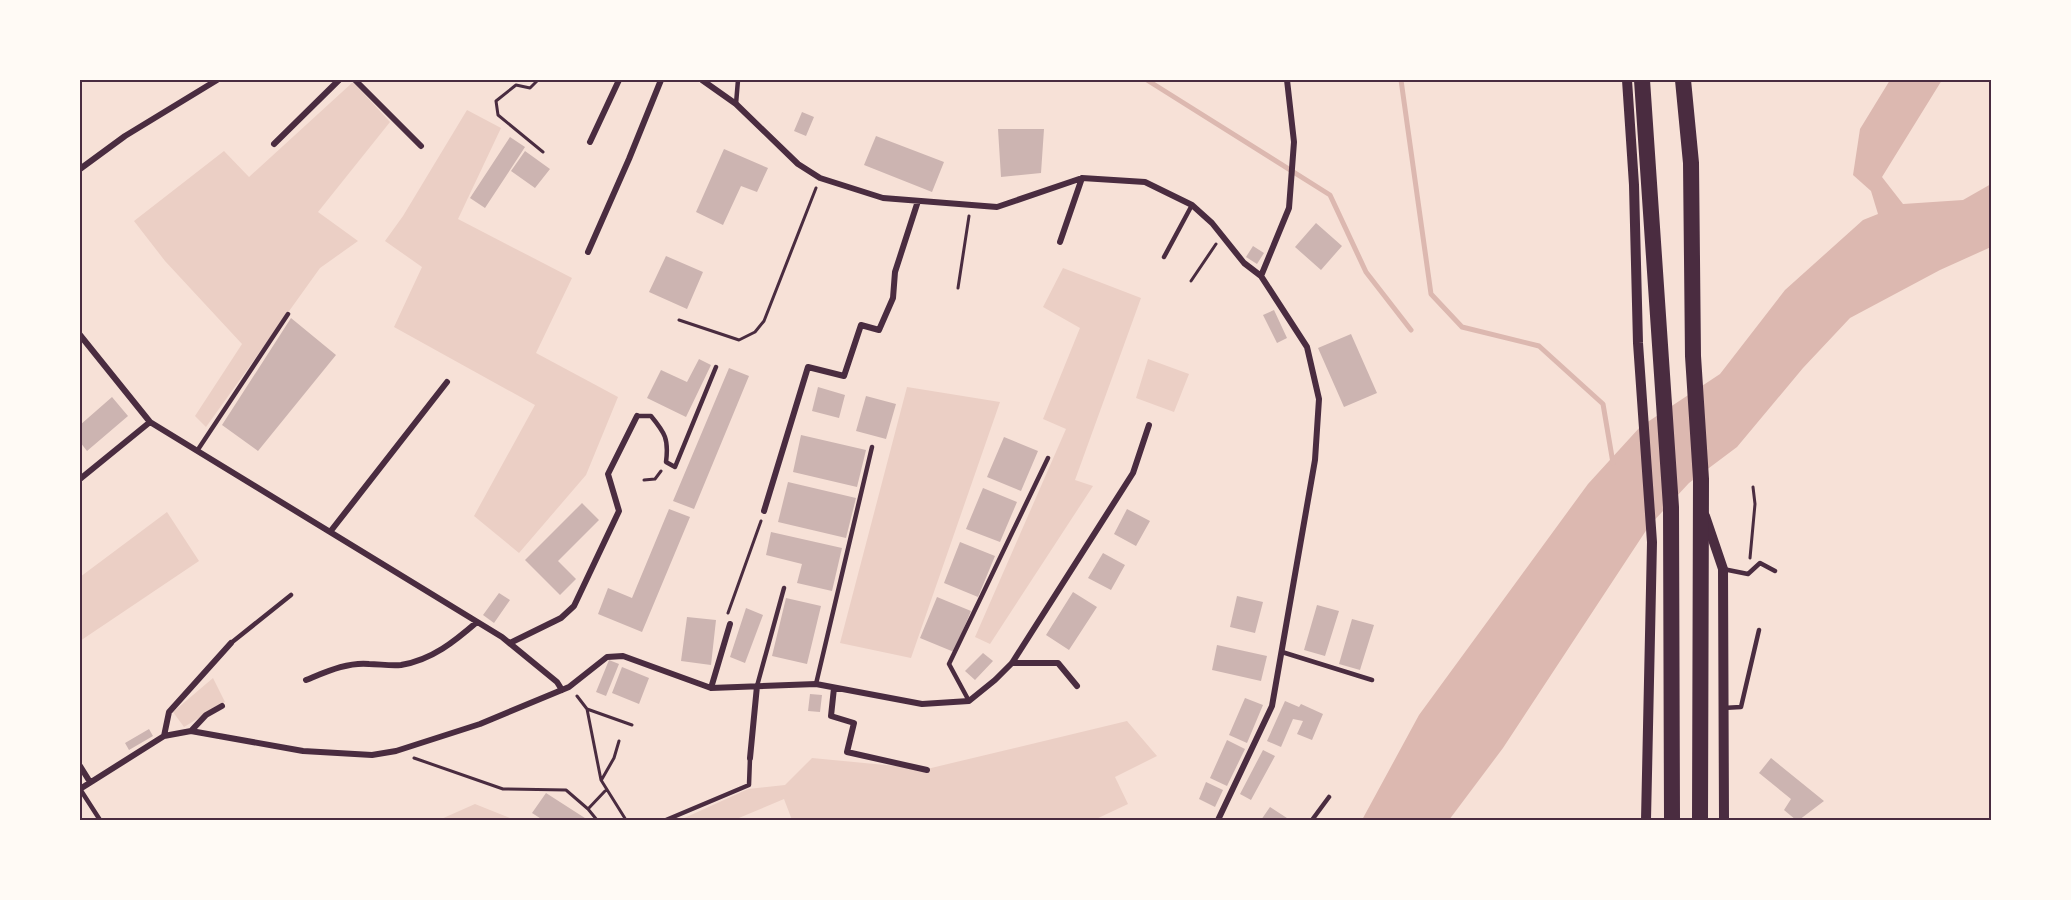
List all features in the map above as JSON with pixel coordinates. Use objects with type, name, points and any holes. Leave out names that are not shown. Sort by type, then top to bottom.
[{"type":"highway","points":[[1642,80],[1671,507],[1672,820]]},
{"type":"highway","points":[[1683,80],[1690,163],[1693,356],[1701,479],[1700,820]]},
{"type":"street","points":[[80,169],[125,136],[217,80]]},
{"type":"street","points":[[274,144],[339,80]]},
{"type":"street","points":[[355,80],[421,146]]},
{"type":"street","points":[[590,142],[619,80]]},
{"type":"street","points":[[588,252],[661,80]]},
{"type":"street","points":[[702,80],[736,104],[798,164],[820,178],[883,198],[997,207],[1082,178],[1145,182],[1192,205],[1222,234],[1244,263],[1261,276],[1307,347],[1319,399],[1315,460],[1272,706],[1218,820]]},
{"type":"street","points":[[1261,276],[1289,207],[1294,142],[1287,80]]},
{"type":"street","points":[[1627,80],[1634,186],[1638,343],[1652,542],[1646,820]]},
{"type":"street","points":[[1060,242],[1082,178]]},
{"type":"street","points":[[765,511],[808,367],[844,376],[861,325],[879,330],[893,298],[895,272],[918,201]]},
{"type":"street","points":[[80,335],[150,422],[510,643],[566,688]]},
{"type":"street","points":[[330,532],[447,382]]},
{"type":"street","points":[[510,643],[561,618],[574,606],[619,511],[608,474],[638,416]]},
{"type":"street","points":[[80,479],[150,422]]},
{"type":"street","points":[[80,789],[164,736],[191,731],[303,751],[372,755],[396,751],[480,724],[566,688],[607,657],[623,656],[711,688],[816,684],[922,704],[969,700],[1012,663],[1133,472],[1149,425]]},
{"type":"street","points":[[1701,504],[1723,569],[1724,820]]},
{"type":"street","points":[[306,680],[336,668],[368,663],[400,665],[425,658],[450,644],[477,622]]},
{"type":"street","points":[[711,688],[730,624]]},
{"type":"street","points":[[164,736],[169,712],[231,643]]},
{"type":"street","points":[[1012,663],[1058,663],[1077,686]]},
{"type":"street","points":[[750,758],[757,687]]},
{"type":"street","points":[[834,688],[831,716],[854,723],[847,752],[927,770]]},
{"type":"street","points":[[191,731],[206,715],[222,706]]},
{"type":"street","points":[[80,766],[90,782]]},
{"type":"lane","points":[[736,104],[738,80]]},
{"type":"lane","points":[[1164,257],[1192,205]]},
{"type":"lane","points":[[197,451],[288,314]]},
{"type":"lane","points":[[638,416],[651,416],[665,433],[668,448],[666,462],[675,467],[716,367]]},
{"type":"lane","points":[[816,684],[872,447]]},
{"type":"lane","points":[[969,700],[950,664],[1048,458]]},
{"type":"lane","points":[[1723,569],[1748,574],[1760,563],[1775,571]]},
{"type":"lane","points":[[757,687],[784,588]]},
{"type":"lane","points":[[231,643],[291,596]]},
{"type":"lane","points":[[1723,708],[1741,707],[1759,630]]},
{"type":"lane","points":[[1282,652],[1372,680]]},
{"type":"lane","points":[[666,820],[749,785],[750,758]]},
{"type":"lane","points":[[80,789],[100,820]]},
{"type":"lane","points":[[1312,820],[1329,797]]},
{"type":"path","points":[[538,80],[530,88],[516,85],[496,101],[498,115],[543,152]]},
{"type":"path","points":[[679,320],[739,340],[755,332],[764,321],[820,178]]},
{"type":"path","points":[[958,288],[970,205]]},
{"type":"path","points":[[1191,280],[1222,234]]},
{"type":"path","points":[[644,480],[655,479],[666,462]]},
{"type":"path","points":[[1748,574],[1755,504],[1753,487]]},
{"type":"path","points":[[730,624],[728,611],[765,511]]},
{"type":"path","points":[[566,688],[587,709],[632,725]]},
{"type":"path","points":[[587,709],[601,780],[626,820]]},
{"type":"path","points":[[601,780],[614,758],[619,741]]},
{"type":"path","points":[[396,751],[503,789],[566,790],[597,820]]},
{"type":"path","points":[[588,809],[606,790]]},
{"type":"shaded area","points":[[1890,80],[1942,80],[1882,177],[1903,204],[1963,200],[1991,184],[1991,247],[1940,270],[1850,318],[1803,368],[1737,447],[1689,483],[1649,526],[1503,748],[1449,820],[1362,820],[1419,715],[1588,484],[1640,427],[1720,374],[1785,290],[1863,220],[1878,214],[1871,191],[1853,175],[1860,129]]},
{"type":"shaded area","points":[[353,82],[390,122],[318,212],[358,241],[320,268],[206,427],[195,416],[242,344],[165,261],[134,221],[224,151],[249,177]]},
{"type":"shaded area","points":[[467,110],[501,128],[458,219],[572,278],[536,353],[618,397],[586,475],[519,553],[474,516],[535,405],[394,327],[422,267],[385,241],[403,216]]},
{"type":"shaded area","points":[[1063,268],[1141,298],[1075,480],[1093,486],[990,644],[975,637],[1066,429],[1043,419],[1080,328],[1043,307]]},
{"type":"shaded area","points":[[1148,359],[1189,374],[1174,412],[1136,398]]},
{"type":"shaded area","points":[[907,387],[1000,402],[911,658],[840,643]]},
{"type":"shaded area","points":[[167,512],[199,561],[80,641],[80,577]]},
{"type":"shaded area","points":[[213,678],[225,702],[184,727],[173,712]]},
{"type":"shaded area","points":[[1127,721],[1157,756],[1115,777],[1128,804],[1094,820],[792,820],[784,799],[734,820],[680,820],[748,789],[785,785],[812,758],[927,769]]},
{"type":"shaded area","points":[[475,804],[515,820],[439,820]]},
{"type":"building","points":[[802,112],[814,117],[806,136],[794,131]]},
{"type":"building","points":[[998,129],[1044,129],[1041,173],[1001,177]]},
{"type":"building","points":[[876,136],[944,162],[932,192],[864,165]]},
{"type":"building","points":[[510,137],[525,147],[485,208],[470,198]]},
{"type":"building","points":[[724,149],[768,168],[757,192],[741,186],[723,225],[696,212]]},
{"type":"building","points":[[525,151],[550,169],[535,188],[511,171]]},
{"type":"building","points":[[1316,223],[1342,246],[1321,270],[1295,247]]},
{"type":"building","points":[[1253,246],[1264,253],[1257,264],[1246,257]]},
{"type":"building","points":[[666,256],[703,272],[687,309],[649,292]]},
{"type":"building","points":[[1274,310],[1287,338],[1277,343],[1263,315]]},
{"type":"building","points":[[291,318],[336,355],[258,451],[222,425]]},
{"type":"building","points":[[1351,334],[1377,393],[1344,407],[1318,348]]},
{"type":"building","points":[[699,359],[711,365],[686,417],[647,398],[661,370],[687,382]]},
{"type":"building","points":[[729,368],[749,376],[694,509],[673,501]]},
{"type":"building","points":[[818,387],[845,395],[839,418],[812,411]]},
{"type":"building","points":[[866,396],[896,404],[886,439],[856,431]]},
{"type":"building","points":[[112,397],[128,416],[87,451],[80,442],[80,425]]},
{"type":"building","points":[[801,435],[866,450],[857,487],[793,472]]},
{"type":"building","points":[[1004,437],[1038,451],[1021,491],[987,477]]},
{"type":"building","points":[[788,482],[856,498],[846,538],[778,522]]},
{"type":"building","points":[[983,488],[1017,502],[1000,542],[966,529]]},
{"type":"building","points":[[582,503],[599,520],[558,561],[576,579],[560,595],[525,560]]},
{"type":"building","points":[[669,509],[690,517],[642,632],[598,614],[608,588],[632,598]]},
{"type":"building","points":[[1127,509],[1150,521],[1136,546],[1114,534]]},
{"type":"building","points":[[771,532],[842,548],[832,591],[797,583],[802,564],[766,555]]},
{"type":"building","points":[[960,542],[995,556],[978,597],[944,583]]},
{"type":"building","points":[[1103,553],[1125,565],[1111,590],[1088,578]]},
{"type":"building","points":[[1073,592],[1097,607],[1069,650],[1046,635]]},
{"type":"building","points":[[499,593],[510,600],[494,623],[483,615]]},
{"type":"building","points":[[1237,596],[1263,602],[1255,633],[1230,627]]},
{"type":"building","points":[[937,597],[971,611],[954,652],[920,638]]},
{"type":"building","points":[[786,598],[821,606],[807,664],[772,656]]},
{"type":"building","points":[[1317,605],[1339,611],[1325,656],[1304,650]]},
{"type":"building","points":[[746,608],[763,615],[745,663],[730,657]]},
{"type":"building","points":[[687,617],[716,620],[711,665],[681,661]]},
{"type":"building","points":[[1352,619],[1374,625],[1360,670],[1339,664]]},
{"type":"building","points":[[1217,645],[1267,656],[1261,681],[1212,670]]},
{"type":"building","points":[[983,653],[993,661],[975,680],[965,671]]},
{"type":"building","points":[[609,660],[619,664],[606,696],[596,692]]},
{"type":"building","points":[[622,667],[649,678],[639,704],[612,693]]},
{"type":"building","points":[[810,694],[822,695],[820,712],[808,711]]},
{"type":"building","points":[[1245,698],[1263,705],[1247,743],[1229,735]]},
{"type":"building","points":[[1285,701],[1299,707],[1301,704],[1323,714],[1312,740],[1297,734],[1303,721],[1293,719],[1281,747],[1267,741]]},
{"type":"building","points":[[149,729],[153,736],[129,750],[125,743]]},
{"type":"building","points":[[1227,740],[1245,749],[1227,786],[1210,778]]},
{"type":"building","points":[[1263,750],[1275,756],[1251,800],[1240,794]]},
{"type":"building","points":[[1771,758],[1824,801],[1796,820],[1784,810],[1791,799],[1759,773]]},
{"type":"building","points":[[1206,782],[1223,790],[1215,807],[1199,799]]},
{"type":"building","points":[[546,793],[588,820],[543,820],[532,813]]},
{"type":"building","points":[[1270,807],[1290,820],[1261,820]]},
{"type":"waterway","points":[[1147,80],[1330,195],[1366,272],[1411,330]]},
{"type":"waterway","points":[[1401,80],[1431,294],[1462,327],[1539,346],[1603,404],[1613,463]]}]
